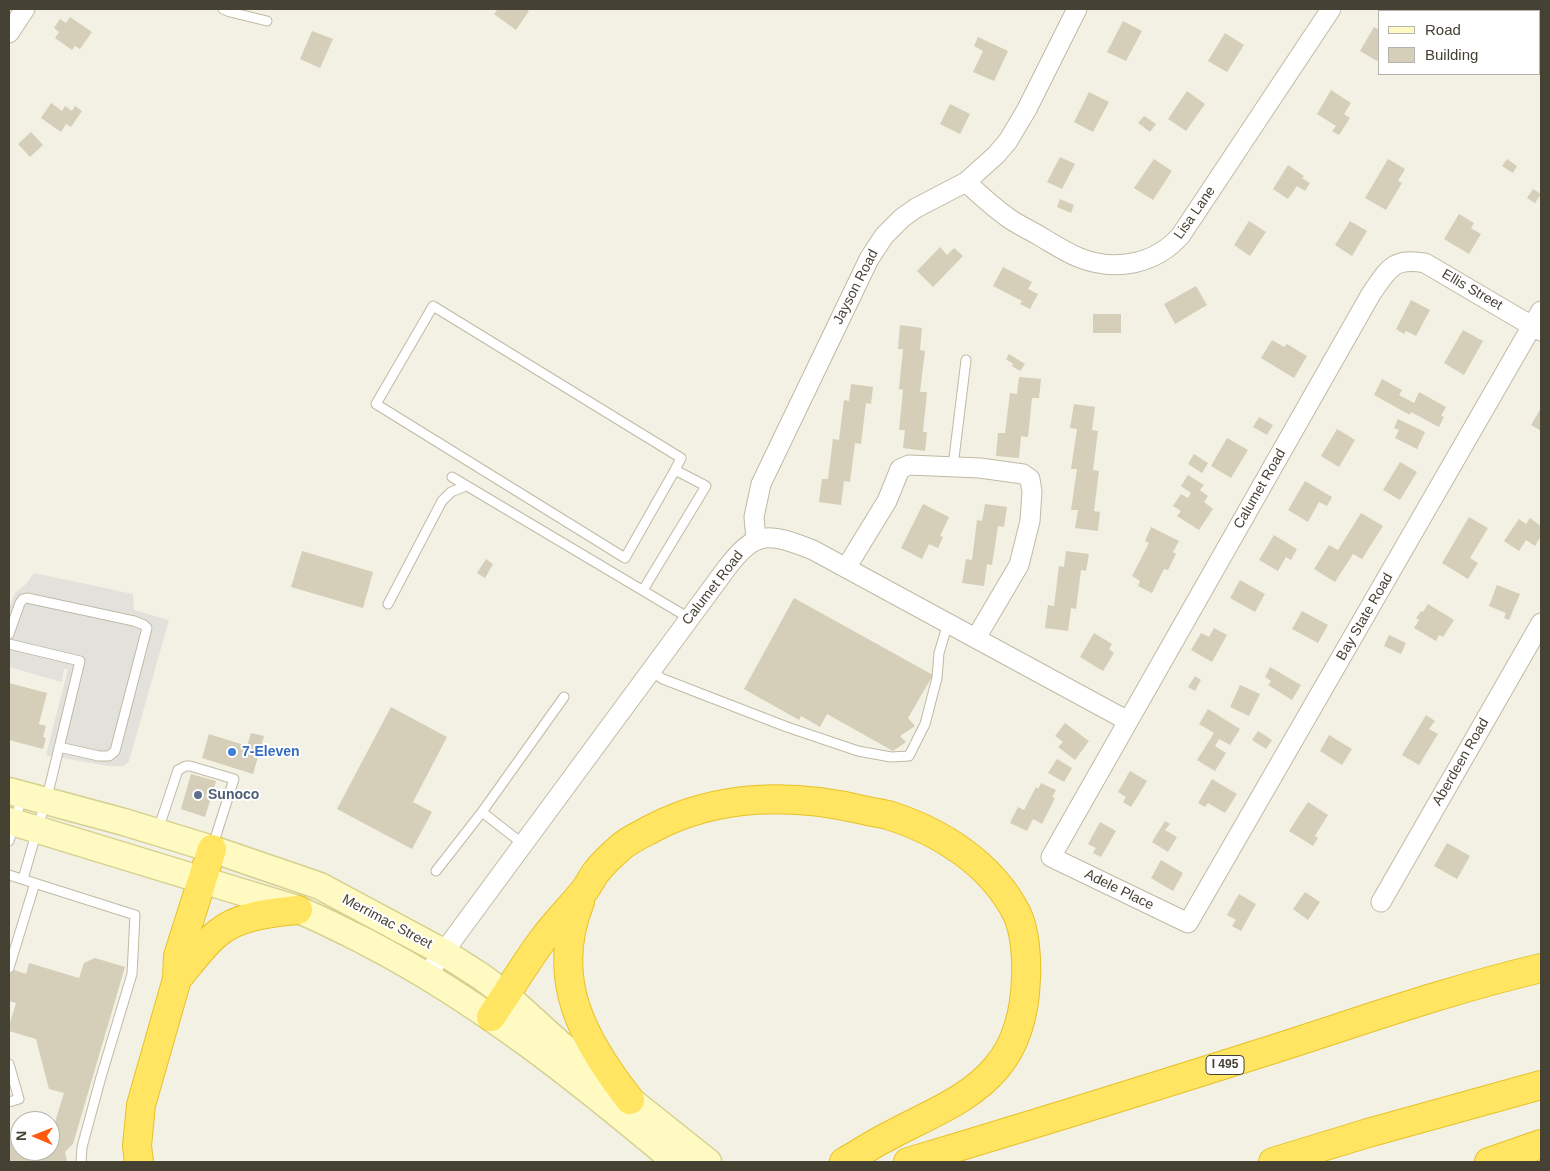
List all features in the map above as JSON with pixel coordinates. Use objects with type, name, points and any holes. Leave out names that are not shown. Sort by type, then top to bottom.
[{"type":"highway","points":[[491,1017],[544,938],[585,890],[598,870],[622,846],[662,823],[681,815],[720,804],[767,799],[806,800],[845,805],[888,815],[918,827],[946,841],[980,865],[998,884],[1017,915],[1027,962],[1026,990],[1022,1016],[1014,1040],[998,1066],[984,1081],[964,1096],[933,1114],[885,1138],[844,1162]]},
{"type":"highway","points":[[139,1162],[137,1146],[141,1105],[177,979],[178,956],[212,849]]},
{"type":"highway","points":[[585,890],[575,914],[570,933],[568,954],[569,980],[576,1010],[589,1039],[601,1061],[630,1100]]},
{"type":"highway","points":[[177,979],[205,945],[219,932],[234,923],[265,913],[298,910]]},
{"type":"highway","name":"I 495","points":[[908,1162],[1222,1066],[1434,998],[1541,968]]},
{"type":"highway","points":[[1272,1162],[1541,1085]]},
{"type":"highway","points":[[1489,1162],[1541,1144]]},
{"type":"main road","name":"Merrimac Street","points":[[26,796],[212,849],[320,886],[443,952],[506,995],[561,1046],[630,1100],[671,1150]]},
{"type":"main road","name":"Merrimac Street","points":[[17,828],[203,880],[298,910],[328,922],[398,959],[491,1017],[671,1150],[708,1162]]},
{"type":"street","points":[[9,33],[25,9]]},
{"type":"street","name":"Jayson Road","points":[[756,540],[754,517],[760,484],[869,259],[884,236],[902,218],[916,208],[966,182],[996,155],[1018,126],[1077,9]]},
{"type":"street","name":"Lisa Lane","points":[[966,182],[1010,219],[1080,258],[1094,262],[1121,265],[1133,264],[1153,257],[1173,244],[1182,235],[1331,9]]},
{"type":"street","name":"Ellis Street","points":[[1399,262],[1411,260],[1425,263],[1538,322]]},
{"type":"street","name":"Calumet Road","points":[[1051,857],[1371,294],[1386,274],[1399,262]]},
{"type":"street","name":"Bay State Road","points":[[1188,923],[1538,322]]},
{"type":"street","points":[[846,568],[887,501],[900,469],[909,464],[980,468],[1023,474],[1030,479],[1032,492],[1030,520],[1019,565],[976,638]]},
{"type":"street","name":"Calumet Road","points":[[426,976],[736,555],[749,543],[756,540],[770,537],[813,550],[1128,721]]},
{"type":"street","name":"Aberdeen Road","points":[[1381,902],[1541,623]]},
{"type":"street","name":"Adele Place","points":[[1051,857],[1188,923]]},
{"type":"lane","points":[[223,9],[267,21]]},
{"type":"lane","points":[[433,306],[681,458],[675,470],[625,558],[376,404],[433,306]]},
{"type":"lane","points":[[953,466],[966,360]]},
{"type":"lane","points":[[643,590],[706,486],[675,470]]},
{"type":"lane","points":[[452,477],[689,618]]},
{"type":"lane","points":[[388,604],[442,501],[451,492],[466,486]]},
{"type":"lane","points":[[9,634],[20,603],[27,598],[134,621],[147,628],[115,751],[109,756],[99,756],[59,747]]},
{"type":"lane","points":[[650,671],[663,679],[787,727],[858,751],[891,757],[909,756],[925,724],[937,678],[939,653],[948,623]]},
{"type":"lane","points":[[9,644],[80,661],[59,747],[26,796],[17,828],[23,879]]},
{"type":"lane","points":[[436,871],[482,812],[564,698]]},
{"type":"lane","points":[[157,833],[178,770],[182,767],[190,766],[234,778],[212,849]]},
{"type":"lane","points":[[17,828],[26,796]]},
{"type":"lane","points":[[482,812],[523,844]]},
{"type":"lane","points":[[9,875],[135,915],[132,974],[96,1095],[82,1147],[81,1162]]},
{"type":"lane","points":[[9,968],[35,883]]},
{"type":"lane","points":[[9,1064],[19,1099],[9,1102]]},
{"type":"shaded area","points":[[34,573],[133,594],[134,610],[169,620],[129,761],[124,766],[109,766],[46,755],[68,669],[64,669],[62,682],[9,667],[9,608],[15,593],[26,584]]},
{"type":"building","points":[[498,9],[526,9],[529,11],[516,30],[494,14]]},
{"type":"building","points":[[70,17],[92,32],[80,49],[75,46],[72,50],[55,38],[59,32],[54,28],[60,19],[66,23]]},
{"type":"building","points":[[1123,21],[1142,31],[1126,61],[1107,52]]},
{"type":"building","points":[[1374,27],[1378,29],[1377,61],[1360,51]]},
{"type":"building","points":[[312,31],[333,39],[320,68],[300,59]]},
{"type":"building","points":[[1225,33],[1244,45],[1227,72],[1208,61]]},
{"type":"building","points":[[978,37],[1008,51],[994,81],[973,72],[983,51],[974,46]]},
{"type":"building","points":[[1331,90],[1351,103],[1344,114],[1350,118],[1339,135],[1332,131],[1336,126],[1317,114]]},
{"type":"building","points":[[1187,91],[1205,104],[1186,131],[1168,119]]},
{"type":"building","points":[[1089,92],[1109,102],[1093,132],[1074,122]]},
{"type":"building","points":[[51,103],[62,111],[65,106],[72,111],[75,106],[82,111],[71,127],[66,124],[61,132],[41,118]]},
{"type":"building","points":[[950,104],[970,114],[960,134],[940,124]]},
{"type":"building","points":[[1144,116],[1156,124],[1150,132],[1138,123]]},
{"type":"building","points":[[31,132],[43,145],[30,157],[18,144]]},
{"type":"building","points":[[1060,157],[1075,164],[1062,189],[1047,182]]},
{"type":"building","points":[[1154,159],[1172,171],[1153,200],[1134,188]]},
{"type":"building","points":[[1388,159],[1405,169],[1398,181],[1402,183],[1386,210],[1365,198]]},
{"type":"building","points":[[1507,159],[1517,166],[1513,173],[1502,166]]},
{"type":"building","points":[[1288,165],[1304,176],[1302,178],[1310,183],[1305,191],[1297,186],[1288,199],[1273,189]]},
{"type":"building","points":[[1533,189],[1541,194],[1535,203],[1527,198]]},
{"type":"building","points":[[1060,199],[1074,205],[1071,213],[1057,207]]},
{"type":"building","points":[[1459,214],[1474,223],[1471,228],[1481,234],[1469,254],[1444,239]]},
{"type":"building","points":[[1249,221],[1266,232],[1250,256],[1234,245]]},
{"type":"building","points":[[1350,221],[1367,231],[1352,256],[1335,245]]},
{"type":"building","points":[[940,247],[947,255],[954,248],[963,256],[933,287],[917,271]]},
{"type":"building","points":[[1003,267],[1032,282],[1028,289],[1038,294],[1030,309],[1020,304],[1022,301],[993,286]]},
{"type":"building","points":[[1196,286],[1207,305],[1175,324],[1164,304]]},
{"type":"building","points":[[1411,300],[1430,310],[1416,336],[1406,331],[1404,334],[1396,329]]},
{"type":"building","points":[[1093,314],[1121,314],[1121,333],[1093,333]]},
{"type":"building","points":[[900,325],[922,328],[920,350],[925,351],[920,392],[927,392],[923,432],[927,432],[925,451],[903,448],[905,430],[899,430],[903,390],[899,389],[903,349],[898,349]]},
{"type":"building","points":[[1463,330],[1483,341],[1464,375],[1444,363]]},
{"type":"building","points":[[1272,340],[1284,347],[1287,344],[1307,356],[1294,378],[1261,358]]},
{"type":"building","points":[[1009,354],[1025,364],[1020,371],[1006,359]]},
{"type":"building","points":[[1019,377],[1041,379],[1039,398],[1032,398],[1028,437],[1021,436],[1019,458],[996,456],[998,433],[1005,433],[1010,393],[1017,394]]},
{"type":"building","points":[[1382,379],[1402,390],[1399,395],[1414,403],[1419,392],[1446,407],[1441,416],[1444,417],[1439,427],[1411,412],[1410,415],[1374,395]]},
{"type":"building","points":[[851,384],[873,387],[871,404],[866,403],[861,444],[855,443],[850,482],[844,481],[841,505],[819,502],[822,479],[828,479],[833,439],[839,440],[844,400],[849,401]]},
{"type":"building","points":[[1074,404],[1095,407],[1092,430],[1098,431],[1093,470],[1099,471],[1094,511],[1100,512],[1098,531],[1075,528],[1078,510],[1071,510],[1077,469],[1071,469],[1077,429],[1070,428]]},
{"type":"building","points":[[1541,408],[1541,431],[1531,425]]},
{"type":"building","points":[[1259,417],[1273,425],[1267,435],[1253,427]]},
{"type":"building","points":[[1398,419],[1425,432],[1417,449],[1395,438],[1399,430],[1394,428]]},
{"type":"building","points":[[1337,429],[1355,440],[1339,467],[1321,456]]},
{"type":"building","points":[[1227,438],[1248,450],[1231,478],[1211,466]]},
{"type":"building","points":[[1194,454],[1208,463],[1202,473],[1188,464]]},
{"type":"building","points":[[1400,462],[1417,472],[1400,500],[1383,490]]},
{"type":"building","points":[[1188,475],[1204,485],[1200,490],[1208,496],[1204,502],[1213,509],[1199,530],[1177,516],[1181,511],[1173,506],[1181,494],[1188,498],[1191,493],[1181,486]]},
{"type":"building","points":[[1305,481],[1332,497],[1327,506],[1319,502],[1308,522],[1288,510]]},
{"type":"building","points":[[923,504],[949,517],[940,536],[943,537],[938,548],[929,544],[922,559],[901,548]]},
{"type":"building","points":[[985,504],[1007,507],[1004,527],[998,526],[992,565],[987,564],[984,586],[962,583],[966,559],[972,560],[977,520],[982,521]]},
{"type":"building","points":[[1361,513],[1383,526],[1362,559],[1353,554],[1335,582],[1314,569],[1329,545],[1338,550]]},
{"type":"building","points":[[1469,517],[1488,528],[1470,558],[1478,563],[1468,579],[1442,563]]},
{"type":"building","points":[[1530,518],[1541,526],[1541,536],[1535,546],[1526,540],[1519,551],[1504,541],[1519,519],[1526,524]]},
{"type":"building","points":[[1151,527],[1179,541],[1173,552],[1176,554],[1168,570],[1164,569],[1152,593],[1138,586],[1140,581],[1132,576],[1149,543],[1145,541]]},
{"type":"building","points":[[1274,535],[1297,549],[1291,560],[1286,557],[1278,571],[1259,560]]},
{"type":"building","points":[[302,551],[373,572],[363,608],[291,587]]},
{"type":"building","points":[[1066,551],[1089,554],[1086,571],[1081,570],[1076,609],[1071,608],[1068,631],[1045,628],[1048,605],[1054,606],[1059,566],[1064,567]]},
{"type":"building","points":[[486,559],[493,564],[485,578],[477,573]]},
{"type":"building","points":[[1240,580],[1265,594],[1255,612],[1230,598]]},
{"type":"building","points":[[1497,585],[1520,594],[1509,620],[1504,618],[1506,613],[1489,606]]},
{"type":"building","points":[[794,598],[933,675],[908,718],[915,726],[900,736],[906,742],[893,751],[827,714],[820,727],[801,716],[799,720],[744,689]]},
{"type":"building","points":[[1428,604],[1454,620],[1443,637],[1439,635],[1436,641],[1414,628],[1419,620],[1416,618]]},
{"type":"building","points":[[1302,611],[1328,625],[1318,643],[1292,629]]},
{"type":"building","points":[[1214,628],[1227,635],[1212,662],[1191,650],[1201,633],[1209,637]]},
{"type":"building","points":[[1094,633],[1112,644],[1109,649],[1114,653],[1103,671],[1080,657]]},
{"type":"building","points":[[1389,635],[1406,643],[1401,654],[1384,646]]},
{"type":"building","points":[[1270,667],[1301,685],[1292,700],[1268,685],[1271,681],[1265,677]]},
{"type":"building","points":[[1195,676],[1201,680],[1195,691],[1188,687]]},
{"type":"building","points":[[9,683],[47,693],[39,724],[46,726],[43,737],[46,738],[43,749],[9,740]]},
{"type":"building","points":[[1240,685],[1260,694],[1249,716],[1230,707]]},
{"type":"building","points":[[391,707],[447,737],[413,802],[432,812],[412,849],[337,809]]},
{"type":"building","points":[[1208,709],[1240,729],[1230,745],[1219,739],[1215,746],[1226,753],[1215,771],[1197,760],[1214,733],[1199,724]]},
{"type":"building","points":[[1426,715],[1435,721],[1429,729],[1438,734],[1419,765],[1402,755]]},
{"type":"building","points":[[1065,723],[1089,741],[1075,760],[1058,747],[1063,742],[1055,736]]},
{"type":"building","points":[[1258,731],[1272,740],[1266,749],[1252,740]]},
{"type":"building","name":"7-Eleven","points":[[251,733],[264,736],[253,774],[202,758],[209,734],[247,746]]},
{"type":"building","points":[[1329,735],[1352,749],[1342,765],[1320,751]]},
{"type":"building","points":[[1057,759],[1072,768],[1064,782],[1048,773]]},
{"type":"building","points":[[1130,771],[1147,781],[1131,807],[1123,802],[1126,797],[1118,792]]},
{"type":"building","points":[[191,774],[216,781],[205,817],[181,809]]},
{"type":"building","points":[[1212,779],[1237,794],[1225,813],[1208,803],[1205,807],[1198,803]]},
{"type":"building","points":[[1041,783],[1056,790],[1052,797],[1055,798],[1042,824],[1033,819],[1027,831],[1010,823],[1018,807],[1024,810],[1036,787],[1038,789]]},
{"type":"building","points":[[1308,802],[1328,815],[1315,836],[1318,838],[1313,846],[1289,831]]},
{"type":"building","points":[[1165,821],[1170,824],[1165,830],[1177,837],[1168,852],[1152,842]]},
{"type":"building","points":[[1100,822],[1116,831],[1101,857],[1093,853],[1096,848],[1088,844]]},
{"type":"building","points":[[1447,843],[1470,856],[1457,879],[1434,866]]},
{"type":"building","points":[[1161,860],[1183,873],[1173,891],[1151,878]]},
{"type":"building","points":[[1305,892],[1320,902],[1308,920],[1293,909]]},
{"type":"building","points":[[1239,894],[1256,904],[1241,931],[1232,926],[1236,920],[1227,915]]},
{"type":"building","points":[[95,958],[125,967],[73,1144],[65,1152],[67,1162],[9,1162],[10,1136],[10,1161],[60,1161],[60,1111],[58,1111],[64,1093],[49,1089],[36,1039],[9,1031],[16,1003],[9,1001],[9,968],[26,974],[29,963],[79,978],[84,963]]},
{"type":"place","name":"7-Eleven","points":[[232,752]]},
{"type":"place","name":"Sunoco","points":[[198,795]]}]
